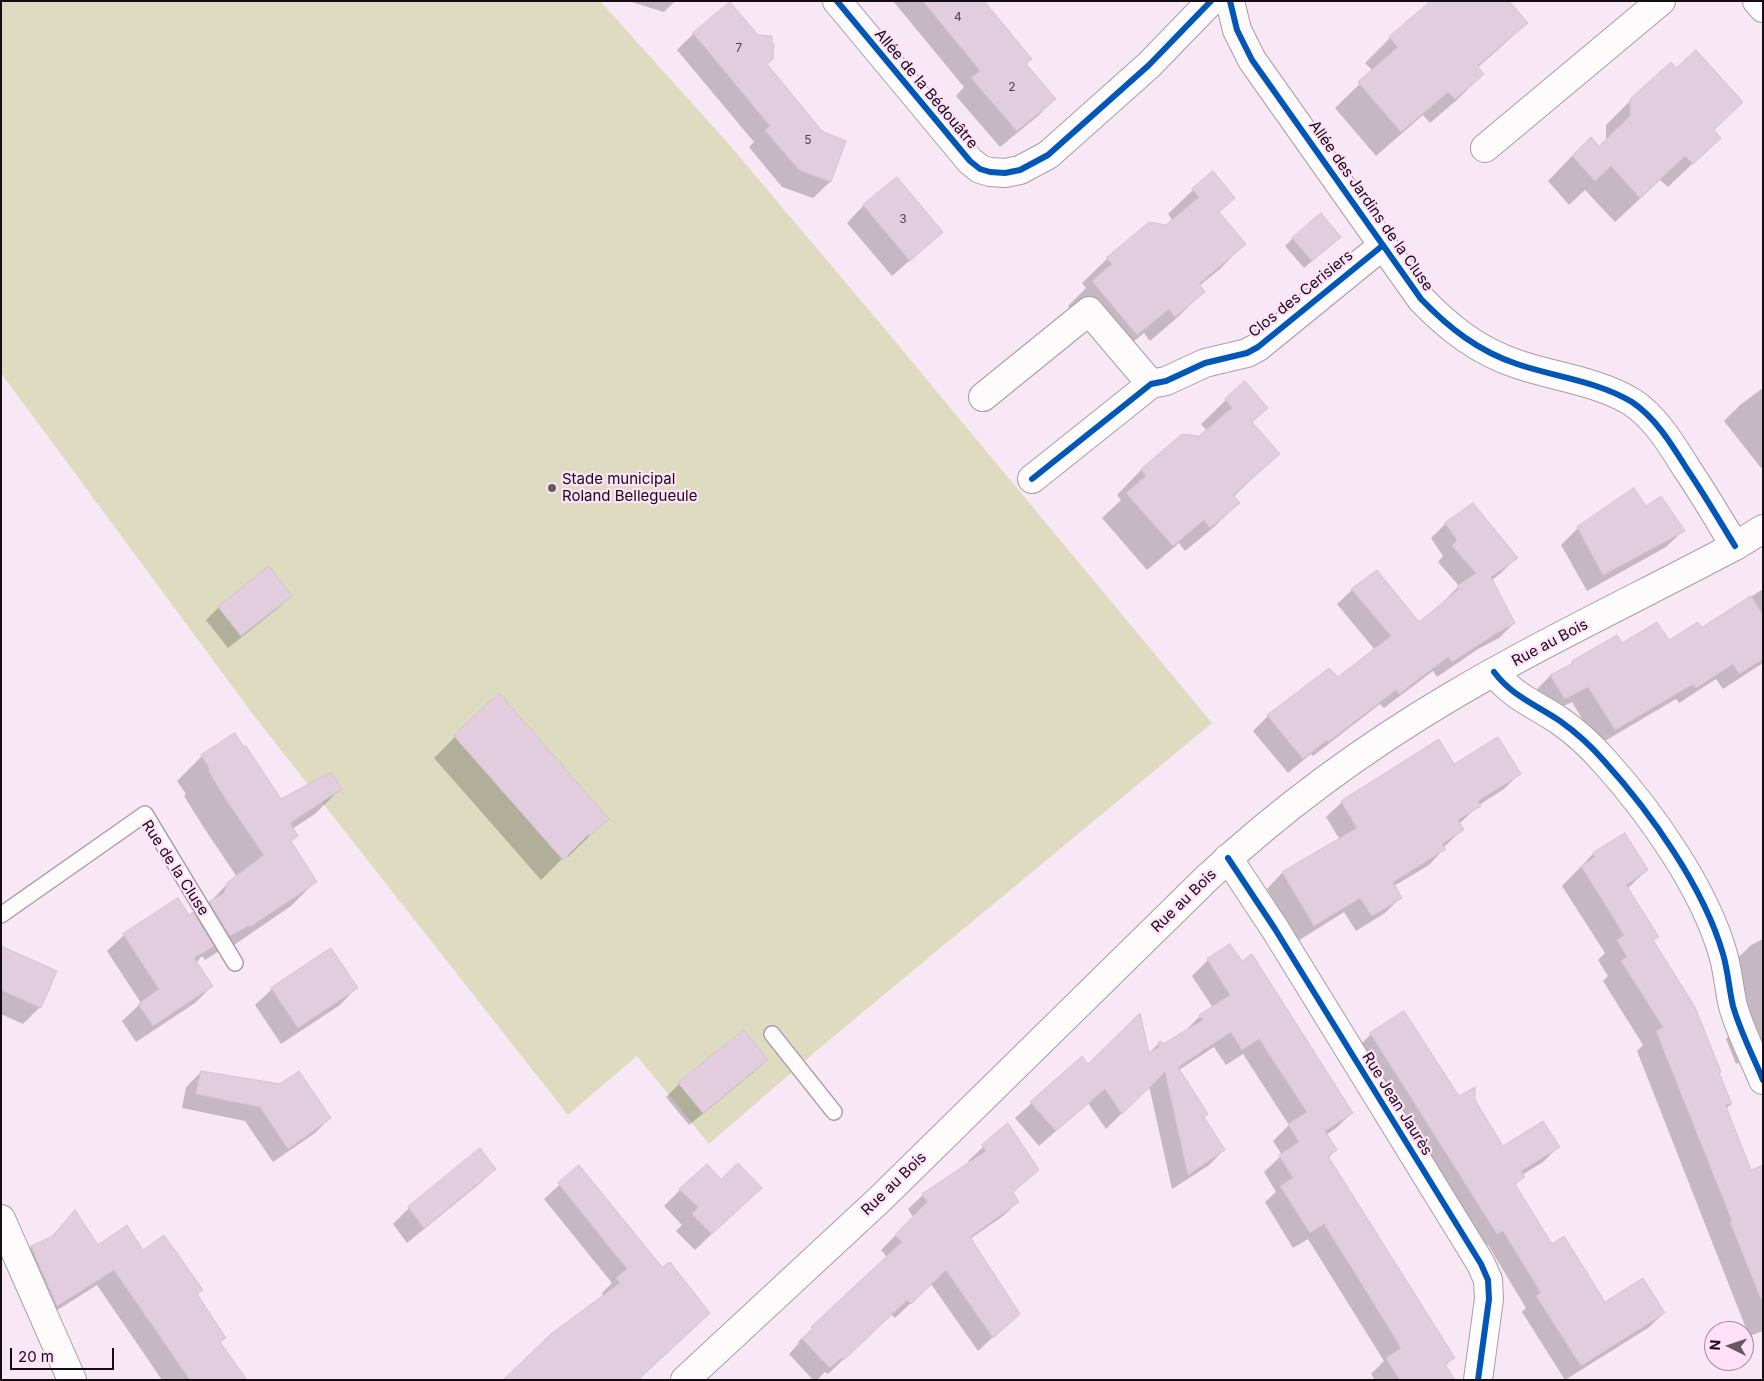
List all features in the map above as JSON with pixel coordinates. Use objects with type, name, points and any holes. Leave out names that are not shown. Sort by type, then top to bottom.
[{"type":"street","name":"Allée de la Bédouâtre","points":[[837,1],[970,162],[980,169],[1005,173],[1020,170],[1048,155],[1149,66],[1211,1]]},
{"type":"street","name":"Allée des Jardins de la Cluse","points":[[1230,1],[1237,30],[1252,60],[1420,299],[1451,328],[1486,351],[1519,364],[1596,386],[1632,402],[1648,415],[1675,450],[1735,546]]},
{"type":"street","points":[[1485,148],[1661,1]]},
{"type":"street","points":[[1757,1],[1763,8]]},
{"type":"street","name":"Clos des Cerisiers","points":[[1032,479],[1150,384],[1166,381],[1205,363],[1248,352],[1258,347],[1382,246]]},
{"type":"street","points":[[983,397],[1089,311],[1150,384]]},
{"type":"street","name":"Rue au Bois","points":[[685,1380],[879,1200],[1228,858],[1285,812],[1374,746],[1433,708],[1494,672],[1735,546],[1763,529]]},
{"type":"street","points":[[1494,672],[1504,685],[1513,692],[1561,722],[1588,743],[1628,788],[1656,826],[1686,872],[1706,910],[1723,954],[1734,1008],[1763,1080]]},
{"type":"street","name":"Rue Jean Jaurès","points":[[1228,858],[1275,929],[1481,1264],[1488,1280],[1489,1299],[1478,1380]]},
{"type":"street","points":[[1,1219],[72,1380]]},
{"type":"lane","name":"Rue de la Cluse","points":[[1,915],[144,814],[235,963]]},
{"type":"lane","points":[[772,1034],[834,1112]]},
{"type":"shaded area","name":"Stade municipal Roland Bellegueule","points":[[1,1],[600,1],[727,142],[1212,723],[822,1046],[709,1144],[637,1056],[568,1115],[255,717],[1,373]]},
{"type":"building","points":[[923,1],[984,1],[1032,59],[1026,64],[1056,99],[1017,131],[971,78],[980,71]]},
{"type":"building","points":[[1431,1],[1509,1],[1528,23],[1477,66],[1484,74],[1455,99],[1448,92],[1401,132],[1358,82],[1398,47],[1389,37]]},
{"type":"building","points":[[730,2],[758,35],[772,36],[774,44],[773,59],[767,64],[822,131],[846,141],[831,182],[799,170],[765,130],[770,126],[693,33]]},
{"type":"building","points":[[1696,50],[1743,102],[1714,130],[1721,138],[1693,164],[1685,156],[1640,198],[1611,166],[1595,181],[1572,156],[1591,137],[1599,146],[1630,116],[1630,99],[1671,62],[1676,68]]},
{"type":"building","points":[[1213,171],[1235,198],[1219,212],[1246,244],[1199,284],[1205,292],[1175,317],[1169,309],[1137,335],[1092,281],[1112,264],[1106,258],[1149,222],[1166,225],[1199,197],[1192,189]]},
{"type":"building","points":[[897,177],[943,232],[910,261],[863,205]]},
{"type":"building","points":[[1321,213],[1341,237],[1312,261],[1292,238]]},
{"type":"building","points":[[1245,381],[1268,408],[1252,422],[1280,454],[1233,495],[1240,503],[1210,528],[1204,520],[1173,546],[1126,493],[1146,476],[1141,469],[1182,434],[1199,436],[1232,408],[1225,399]]},
{"type":"building","points":[[1634,488],[1646,506],[1661,496],[1685,531],[1603,575],[1577,527]]},
{"type":"building","points":[[1473,503],[1518,558],[1491,577],[1515,623],[1452,662],[1448,657],[1399,694],[1396,690],[1303,759],[1267,715],[1329,668],[1338,677],[1391,636],[1351,589],[1377,570],[1419,622],[1459,589],[1457,586],[1476,573],[1452,546],[1457,540],[1445,523]]},
{"type":"building","points":[[269,566],[292,596],[241,636],[218,607]]},
{"type":"building","points":[[1751,596],[1763,615],[1763,659],[1739,674],[1733,664],[1696,688],[1693,684],[1615,730],[1588,687],[1565,699],[1550,675],[1617,635],[1622,643],[1657,622],[1669,640],[1698,622],[1702,627]]},
{"type":"building","points":[[499,693],[609,819],[590,836],[588,835],[563,860],[454,736]]},
{"type":"building","points":[[235,733],[244,747],[246,746],[281,799],[331,772],[342,789],[290,823],[298,836],[291,841],[317,882],[250,927],[249,925],[230,936],[209,902],[224,893],[228,882],[264,855],[228,803],[201,755]]},
{"type":"building","points":[[1498,737],[1521,774],[1478,801],[1481,806],[1458,820],[1464,830],[1442,844],[1446,849],[1393,882],[1402,898],[1372,916],[1360,898],[1314,926],[1282,872],[1357,828],[1341,801],[1439,739],[1454,764]]},
{"type":"building","points":[[1625,833],[1648,870],[1626,885],[1659,937],[1653,940],[1695,1007],[1732,1104],[1725,1104],[1751,1170],[1763,1165],[1763,1299],[1761,1299],[1730,1222],[1732,1221],[1656,1031],[1663,1027],[1621,961],[1627,957],[1617,940],[1624,935],[1581,866],[1595,857],[1593,853]]},
{"type":"building","points":[[178,898],[189,915],[193,912],[214,946],[194,958],[213,986],[153,1026],[138,1004],[159,989],[123,934]]},
{"type":"building","points":[[1230,944],[1242,961],[1252,954],[1353,1113],[1325,1131],[1337,1150],[1328,1156],[1455,1358],[1445,1364],[1455,1380],[1400,1380],[1386,1358],[1401,1348],[1363,1286],[1324,1224],[1310,1233],[1280,1186],[1293,1178],[1279,1155],[1299,1142],[1288,1124],[1307,1112],[1259,1039],[1242,1050],[1231,1032],[1178,1067],[1208,1114],[1204,1117],[1225,1150],[1188,1175],[1165,1072],[1122,1114],[1105,1089],[1056,1131],[1030,1102],[1082,1056],[1088,1064],[1140,1013],[1149,1053],[1159,1047],[1158,1042],[1161,1041],[1163,1044],[1203,1020],[1199,1015],[1230,995],[1207,959]]},
{"type":"building","points":[[1,946],[57,971],[41,1008],[1,990]]},
{"type":"building","points":[[331,948],[358,988],[298,1028],[271,988]]},
{"type":"building","points":[[1404,1011],[1459,1096],[1475,1087],[1475,1100],[1503,1146],[1543,1121],[1560,1147],[1521,1171],[1525,1177],[1515,1184],[1552,1244],[1564,1236],[1605,1302],[1643,1278],[1665,1313],[1581,1366],[1536,1296],[1541,1293],[1503,1231],[1497,1234],[1370,1033]]},
{"type":"building","points":[[744,1030],[768,1060],[703,1113],[678,1083]]},
{"type":"building","points":[[201,1071],[280,1084],[299,1071],[331,1118],[288,1149],[260,1107],[196,1094]]},
{"type":"building","points":[[1008,1123],[1039,1170],[1013,1192],[1019,1202],[970,1237],[1020,1314],[993,1338],[946,1270],[911,1304],[907,1300],[844,1360],[841,1358],[830,1368],[802,1339],[813,1328],[811,1327],[902,1242],[895,1235],[927,1202],[922,1194],[986,1151],[982,1145]]},
{"type":"building","points":[[480,1148],[496,1169],[424,1228],[408,1207]]},
{"type":"building","points":[[738,1163],[762,1188],[712,1234],[692,1214],[698,1207],[679,1189],[707,1164],[721,1179]]},
{"type":"building","points":[[579,1165],[662,1267],[670,1262],[710,1313],[638,1380],[503,1380],[552,1333],[620,1283],[616,1278],[627,1269],[558,1183]]},
{"type":"building","points":[[75,1210],[98,1245],[127,1225],[143,1250],[164,1235],[203,1290],[197,1294],[226,1338],[220,1342],[247,1380],[190,1380],[114,1270],[57,1306],[31,1246],[53,1236]]},
{"type":"cycle path","points":[[837,1],[970,161],[980,169],[1005,173],[1020,170],[1048,155],[1149,65],[1211,1]]},
{"type":"cycle path","points":[[1230,1],[1237,30],[1252,60],[1421,299],[1442,320],[1465,338],[1503,359],[1531,369],[1605,389],[1641,408],[1669,441],[1735,546]]},
{"type":"cycle path","points":[[1032,479],[1151,384],[1166,381],[1205,363],[1247,353],[1258,347],[1382,246]]},
{"type":"cycle path","points":[[1494,672],[1509,688],[1560,721],[1590,746],[1640,804],[1674,852],[1703,903],[1714,929],[1725,960],[1736,1015],[1763,1080]]},
{"type":"cycle path","points":[[1228,858],[1275,929],[1481,1264],[1488,1280],[1489,1299],[1478,1380]]},
{"type":"place","name":"Stade municipal Roland Bellegueule","points":[[552,488]]}]
